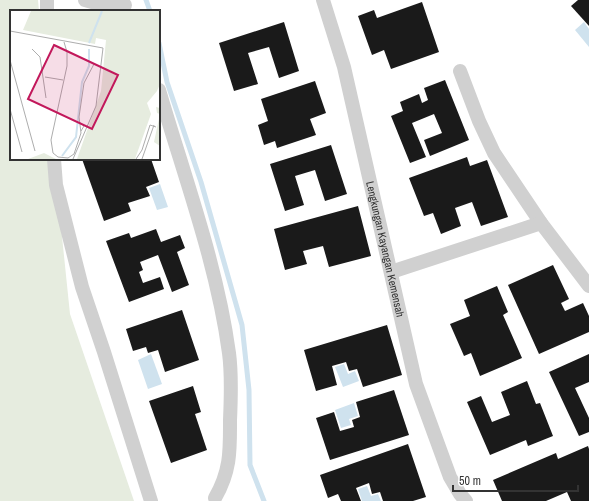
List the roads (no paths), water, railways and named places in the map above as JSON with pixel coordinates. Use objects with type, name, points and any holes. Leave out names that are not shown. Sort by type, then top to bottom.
[{"type":"street","points":[[85,0],[99,4],[125,5]]},
{"type":"street","name":"Lengkungan Kayangan Kemensah","points":[[323,0],[344,67],[416,384],[450,477],[462,499]]},
{"type":"street","points":[[460,71],[479,121],[494,153],[541,223],[589,286]]},
{"type":"street","points":[[160,93],[194,205],[214,280],[229,354],[231,405],[230,457],[222,486],[215,498]]},
{"type":"street","points":[[54,160],[56,185],[82,287],[151,501]]},
{"type":"street","points":[[390,272],[541,223]]},
{"type":"water","points":[[584,22],[589,29],[589,47],[575,30]]},
{"type":"water","points":[[160,184],[168,207],[157,210],[149,188]]},
{"type":"water","points":[[151,354],[162,384],[148,389],[138,360]]},
{"type":"water","points":[[344,364],[348,374],[355,371],[359,381],[343,387],[335,367]]},
{"type":"water","points":[[354,403],[358,416],[349,419],[351,425],[341,428],[335,410]]},
{"type":"water","points":[[367,486],[371,496],[378,494],[381,501],[362,501],[358,489]]},
{"type":"waterway","points":[[146,0],[150,10]]},
{"type":"waterway","points":[[160,48],[167,82],[201,182],[242,325],[249,390],[250,465],[264,501]]}]
